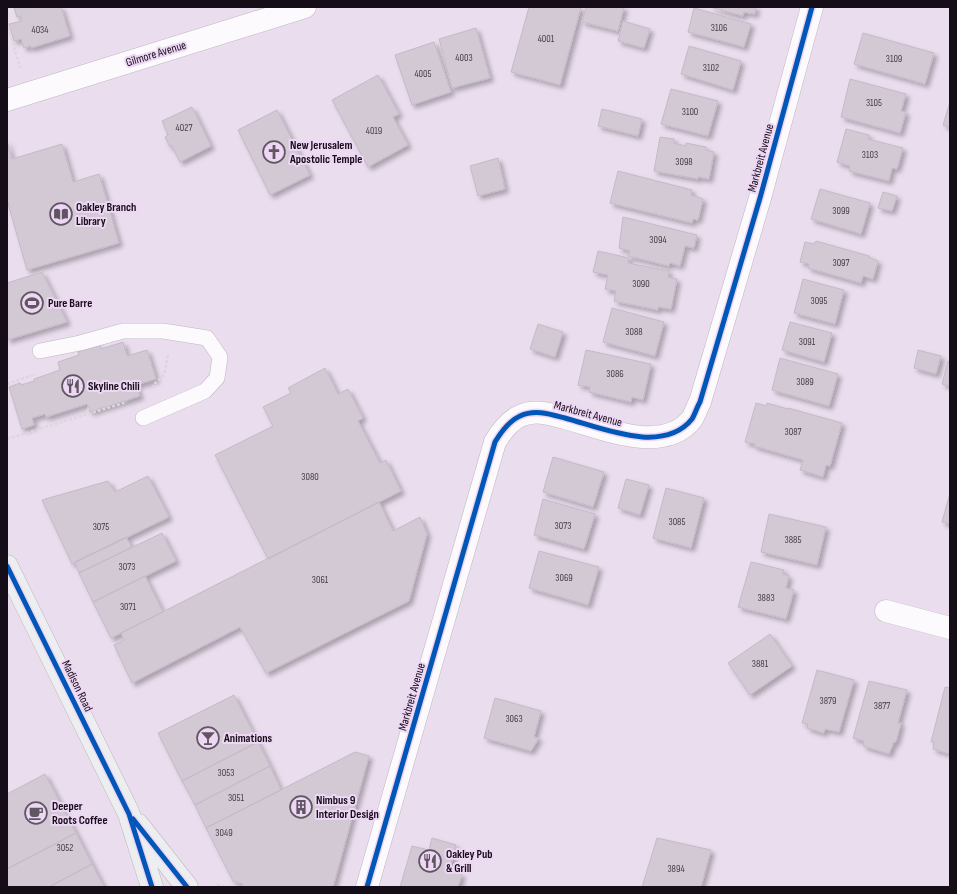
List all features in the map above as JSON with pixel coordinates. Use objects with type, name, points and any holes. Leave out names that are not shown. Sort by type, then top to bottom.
[{"type":"main road","name":"Madison Road","points":[[7,566],[129,814],[152,887]]},
{"type":"main road","name":"Madison Road","points":[[129,814],[186,887]]},
{"type":"street","name":"Gilmore Avenue","points":[[7,100],[305,7]]},
{"type":"street","name":"Markbreit Avenue","points":[[367,887],[495,442],[503,429],[520,416],[542,412],[643,438],[661,437],[678,431],[692,418],[700,402],[760,198],[812,7]]},
{"type":"street","points":[[886,611],[950,628]]},
{"type":"lane","points":[[40,351],[80,343],[123,331],[174,333],[207,338],[220,357],[217,378],[205,391],[143,418]]},
{"type":"path","points":[[7,23],[20,68]]},
{"type":"path","points":[[155,393],[153,385],[164,375],[174,333]]},
{"type":"path","points":[[7,384],[40,373]]},
{"type":"path","points":[[7,440],[134,400]]},
{"type":"path","points":[[84,415],[89,408]]},
{"type":"path","points":[[217,885],[224,887]]},
{"type":"building","points":[[61,7],[70,36],[31,48],[31,46],[24,48],[21,39],[14,41],[9,24],[22,21],[21,16],[17,17],[14,8]]},
{"type":"building","points":[[529,7],[581,7],[560,85],[511,72]]},
{"type":"building","points":[[586,7],[624,7],[618,31],[582,22]]},
{"type":"building","points":[[710,7],[756,7],[755,14],[744,12],[743,16]]},
{"type":"building","points":[[694,8],[751,24],[744,47],[688,32]]},
{"type":"building","points":[[623,21],[650,29],[644,48],[618,41]]},
{"type":"building","points":[[476,28],[490,78],[452,88],[439,39]]},
{"type":"building","points":[[863,33],[934,53],[925,84],[854,64]]},
{"type":"building","points":[[434,42],[451,92],[412,105],[395,55]]},
{"type":"building","points":[[689,46],[741,61],[733,90],[681,74]]},
{"type":"building","points":[[378,75],[399,114],[393,117],[408,145],[368,167],[332,100]]},
{"type":"building","points":[[850,79],[906,94],[901,111],[906,112],[900,133],[841,117]]},
{"type":"building","points":[[671,89],[718,101],[708,136],[661,124]]},
{"type":"building","points":[[950,102],[950,127],[943,125]]},
{"type":"building","points":[[192,107],[211,146],[180,162],[172,146],[170,147],[165,137],[168,135],[162,121]]},
{"type":"building","points":[[602,109],[642,119],[638,136],[598,126]]},
{"type":"building","name":"New Jerusalem Apostolic Temple","points":[[277,110],[310,175],[270,195],[238,130]]},
{"type":"building","points":[[846,129],[869,135],[868,139],[903,148],[897,169],[892,168],[889,181],[849,171],[850,166],[837,162]]},
{"type":"building","points":[[660,137],[674,139],[674,143],[686,146],[686,143],[706,147],[706,150],[714,152],[709,179],[698,177],[698,179],[654,171]]},
{"type":"building","name":"Oakley Branch Library","points":[[7,141],[12,159],[62,144],[73,182],[99,174],[119,243],[27,270],[7,200]]},
{"type":"building","points":[[498,158],[505,189],[478,196],[470,166]]},
{"type":"building","points":[[618,171],[692,190],[691,195],[703,199],[698,220],[693,219],[692,223],[610,203]]},
{"type":"building","points":[[820,189],[870,203],[861,234],[811,219]]},
{"type":"building","points":[[883,192],[897,196],[892,211],[878,208]]},
{"type":"building","points":[[623,217],[697,235],[694,248],[685,246],[680,266],[670,263],[669,266],[628,256],[630,251],[619,248]]},
{"type":"building","points":[[816,241],[869,256],[868,257],[878,261],[873,279],[863,276],[861,283],[808,268],[809,264],[800,262],[805,242],[814,244]]},
{"type":"building","points":[[598,251],[629,258],[628,263],[669,271],[668,277],[677,279],[671,309],[658,307],[658,310],[614,301],[616,291],[605,289],[608,275],[593,272]]},
{"type":"building","name":"Pure Barre","points":[[42,272],[67,322],[7,340],[7,283]]},
{"type":"building","points":[[803,279],[844,290],[835,324],[794,313]]},
{"type":"building","points":[[612,308],[664,322],[655,356],[603,342]]},
{"type":"building","points":[[790,322],[832,333],[824,362],[782,350]]},
{"type":"building","points":[[538,324],[563,332],[555,357],[530,349]]},
{"type":"building","name":"Skyline Chili","points":[[123,342],[127,356],[147,350],[156,379],[136,385],[140,396],[90,412],[87,404],[46,417],[45,414],[32,418],[34,425],[22,429],[9,387],[20,383],[21,385],[34,381],[34,379],[60,370],[58,362],[79,355],[78,352],[100,345],[101,349]]},
{"type":"building","points":[[586,350],[651,364],[643,400],[632,397],[631,402],[589,392],[590,387],[578,385]]},
{"type":"building","points":[[918,350],[941,356],[936,374],[914,368]]},
{"type":"building","points":[[780,358],[838,374],[829,406],[772,390]]},
{"type":"building","points":[[948,361],[950,362],[950,386],[942,384]]},
{"type":"building","points":[[325,368],[338,394],[348,389],[363,418],[358,421],[380,463],[386,460],[401,491],[268,559],[215,455],[273,426],[263,407],[291,393],[288,388]]},
{"type":"building","points":[[756,403],[766,406],[767,403],[842,423],[830,466],[826,465],[823,477],[800,470],[803,460],[745,442]]},
{"type":"building","points":[[553,457],[604,472],[593,507],[543,492]]},
{"type":"building","points":[[148,476],[169,517],[72,564],[42,500],[108,481],[115,492]]},
{"type":"building","points":[[626,479],[649,485],[640,515],[618,508]]},
{"type":"building","points":[[666,488],[704,498],[691,548],[653,538]]},
{"type":"building","points":[[950,493],[950,524],[942,522]]},
{"type":"building","points":[[543,499],[595,514],[584,549],[534,535]]},
{"type":"building","points":[[379,502],[393,531],[420,517],[427,534],[409,601],[266,673],[240,627],[132,683],[114,645],[124,640],[121,633]]},
{"type":"building","points":[[769,514],[826,527],[817,565],[761,552]]},
{"type":"building","points":[[162,533],[176,561],[93,602],[79,573]]},
{"type":"building","points":[[126,537],[132,547],[79,573],[75,562]]},
{"type":"building","points":[[539,551],[599,567],[588,605],[529,588]]},
{"type":"building","points":[[751,562],[784,570],[783,574],[789,576],[786,588],[794,590],[786,619],[738,607]]},
{"type":"building","points":[[145,576],[163,612],[111,638],[93,602]]},
{"type":"building","points":[[770,634],[792,666],[750,695],[728,663]]},
{"type":"building","points":[[817,670],[854,680],[839,732],[825,729],[824,733],[807,728],[808,724],[802,723]]},
{"type":"building","points":[[869,681],[907,690],[898,723],[901,723],[896,742],[894,742],[889,754],[863,746],[864,741],[853,738]]},
{"type":"building","points":[[945,687],[950,688],[950,754],[933,749],[934,742],[931,742]]},
{"type":"building","name":"Animations","points":[[234,695],[258,742],[182,781],[158,733]]},
{"type":"building","points":[[495,698],[541,711],[534,737],[539,738],[531,751],[484,738]]},
{"type":"building","points":[[258,742],[270,766],[195,805],[182,781]]},
{"type":"building","name":"Nimbus 9 Interior Design","points":[[355,752],[369,756],[333,887],[244,887],[242,886],[243,884],[233,881],[206,828]]},
{"type":"building","points":[[270,766],[281,790],[206,828],[195,805]]},
{"type":"building","name":"Deeper Roots Coffee","points":[[45,774],[76,833],[7,869],[7,794]]},
{"type":"building","points":[[76,833],[92,864],[49,887],[7,887],[7,869]]},
{"type":"building","name":"Oakley Pub & Grill","points":[[432,838],[456,845],[449,871],[462,874],[458,887],[400,887],[412,846],[429,850]]},
{"type":"building","points":[[657,838],[711,850],[701,887],[642,887]]},
{"type":"building","points":[[92,864],[104,887],[49,887]]},
{"type":"cycle path","points":[[367,887],[495,442],[512,421],[520,416],[531,413],[548,414],[614,432],[632,436],[649,437],[665,435],[680,430],[692,419],[700,402],[760,198],[812,7]]},
{"type":"cycle path","points":[[7,566],[129,814],[152,887]]},
{"type":"cycle path","points":[[133,819],[187,887]]},
{"type":"place","name":"New Jerusalem Apostolic Temple","points":[[274,152]]},
{"type":"place","name":"Oakley Branch Library","points":[[61,214]]},
{"type":"place","name":"Pure Barre","points":[[32,303]]},
{"type":"place","name":"Skyline Chili","points":[[73,386]]},
{"type":"place","name":"Animations","points":[[208,738]]},
{"type":"place","name":"Nimbus 9 Interior Design","points":[[301,807]]},
{"type":"place","name":"Deeper Roots Coffee","points":[[36,813]]},
{"type":"place","name":"Oakley Pub & Grill","points":[[430,861]]}]
